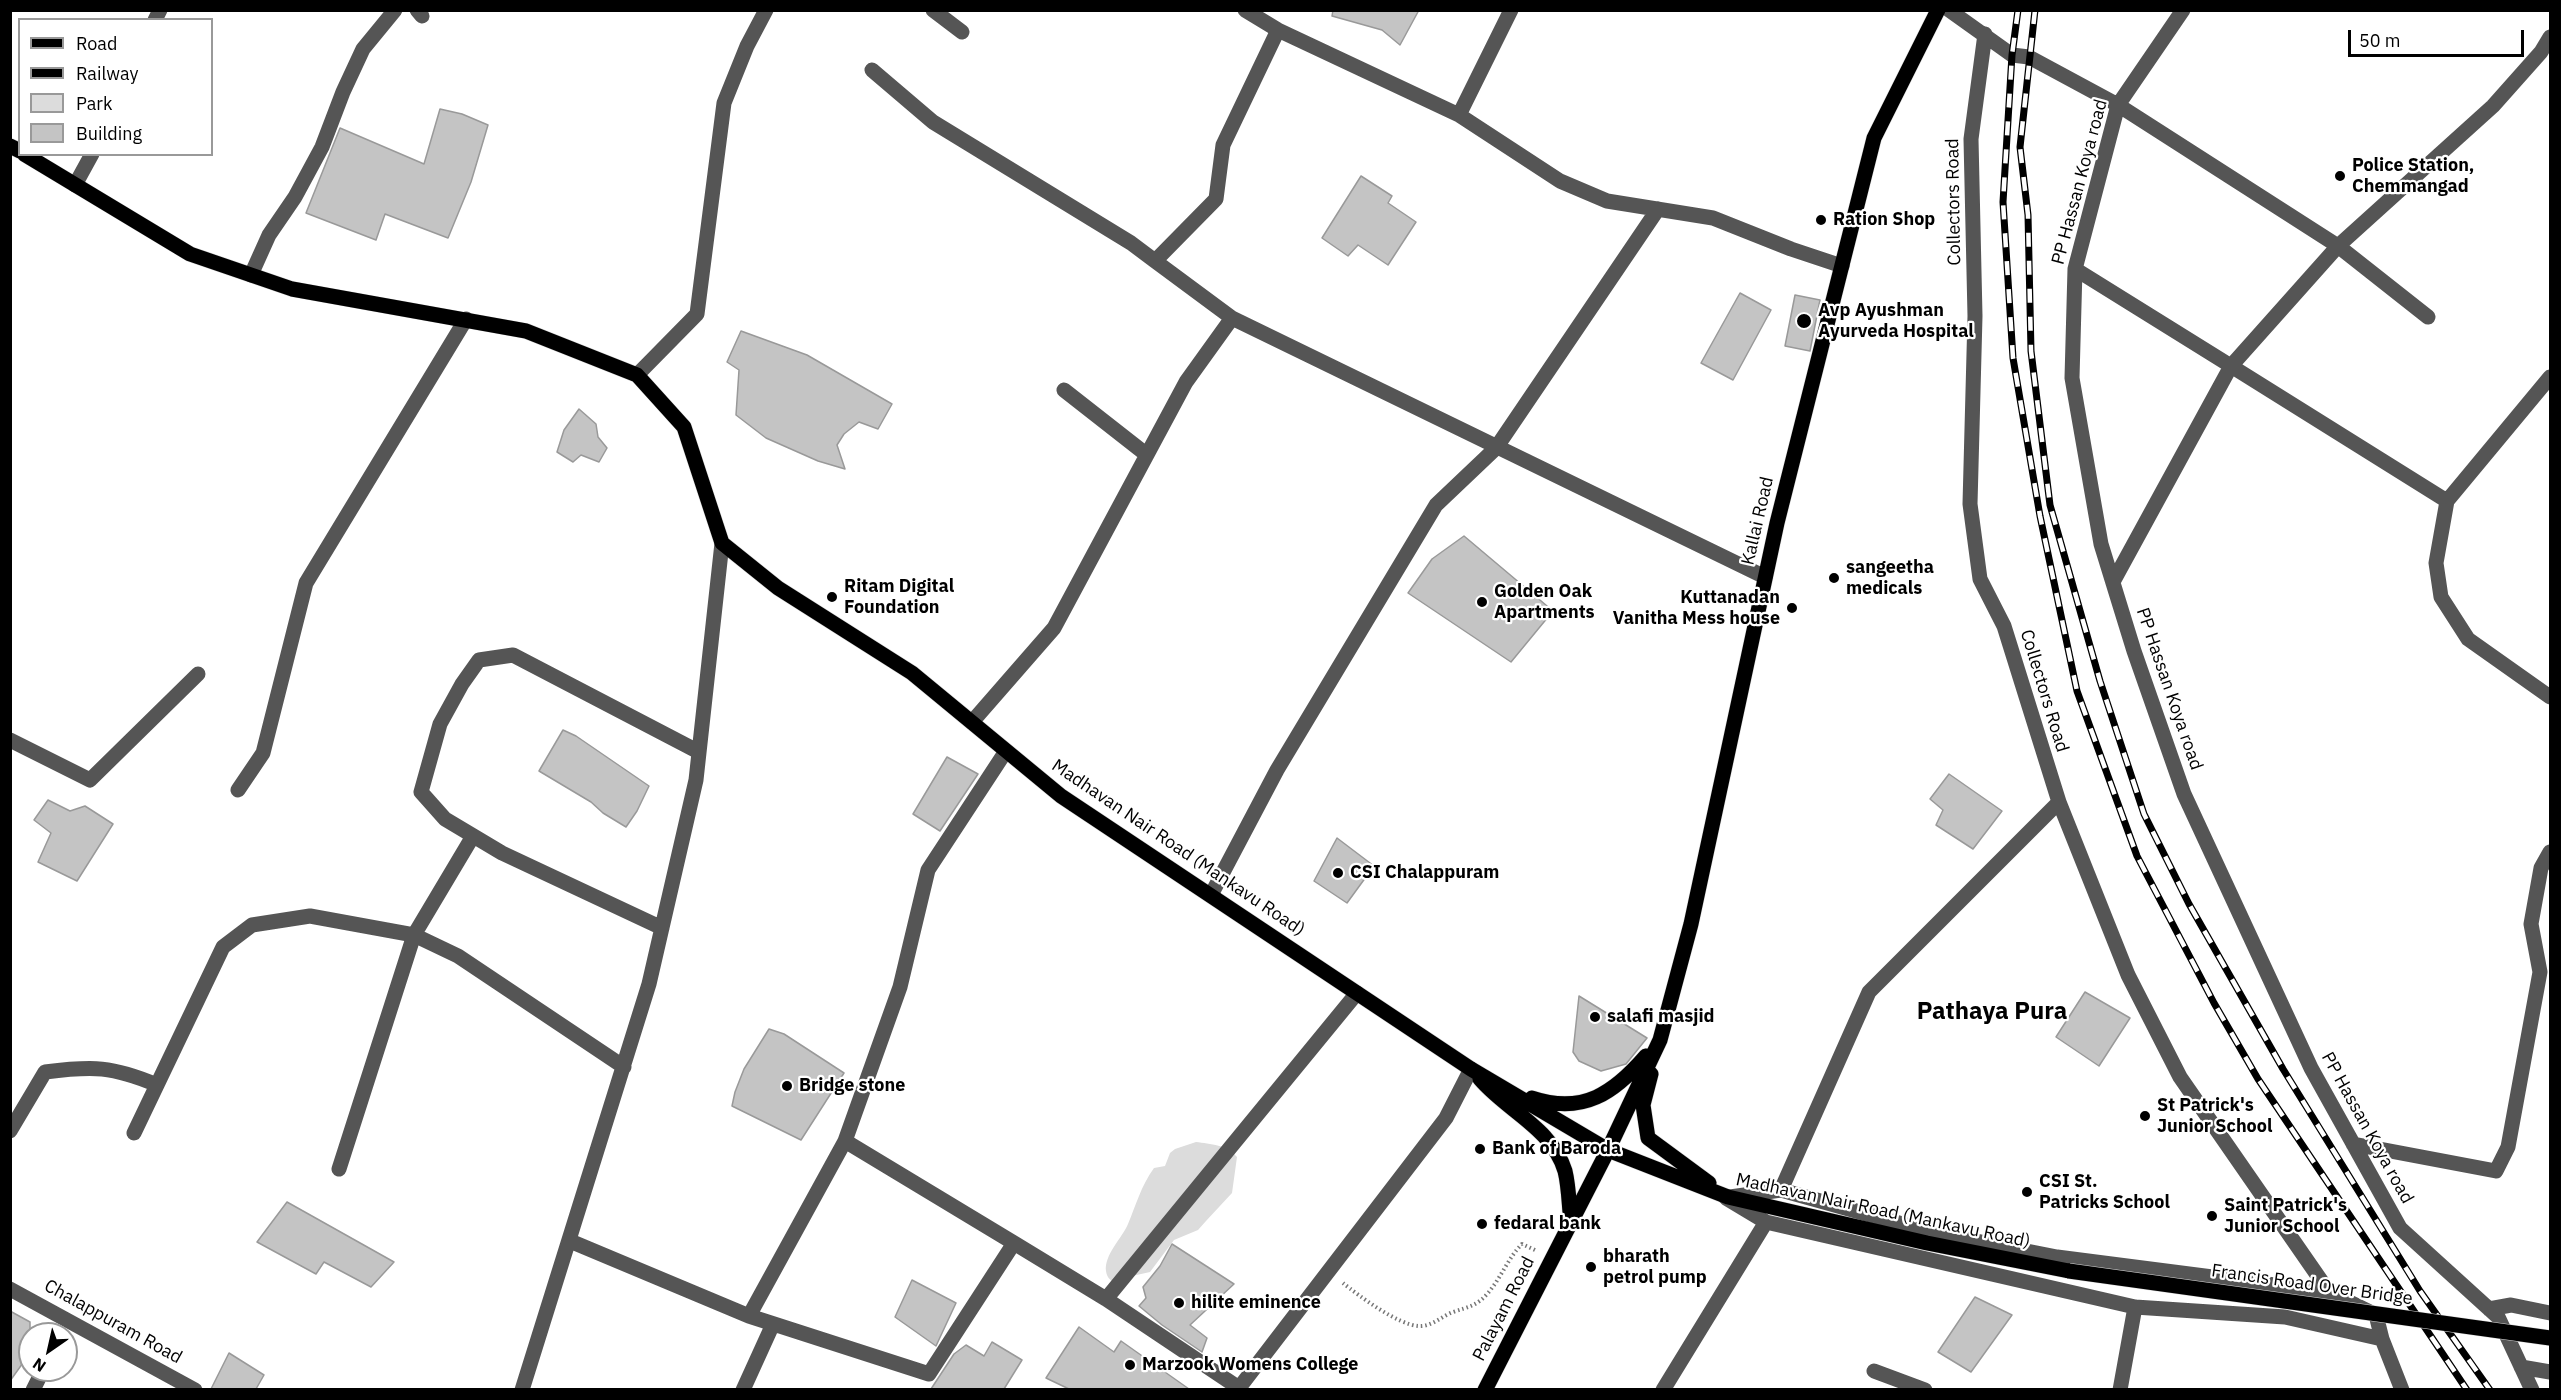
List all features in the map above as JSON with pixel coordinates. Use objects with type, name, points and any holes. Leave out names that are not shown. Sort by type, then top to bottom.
[{"type":"main road","name":"Kallai Road","points":[[1608,1150],[1660,1040],[1691,924],[1765,578],[1874,138],[1938,10]]},
{"type":"main road","points":[[27,156],[190,254],[292,289],[526,331],[637,375],[684,427],[722,543]]},
{"type":"main road","name":"Madhavan Nair Road (Mankavu Road)","points":[[722,543],[778,588],[912,673],[1061,796],[1472,1069],[1608,1150],[1728,1197],[1927,1243],[2069,1271]]},
{"type":"main road","points":[[1507,1089],[1554,1104],[1580,1103],[1608,1093],[1617,1086],[1627,1078],[1660,1040]]},
{"type":"main road","points":[[1660,1040],[1643,1105],[1648,1138],[1728,1197]]},
{"type":"main road","points":[[1472,1069],[1488,1089],[1539,1129],[1556,1149],[1565,1172],[1570,1222]]},
{"type":"main road","name":"Palayam Road","points":[[1485,1389],[1608,1150]]},
{"type":"main road","name":"Francis Road Over Bridge","points":[[2069,1271],[2550,1338]]},
{"type":"street","points":[[251,275],[268,235],[295,197],[322,147],[343,92],[363,49],[395,10]]},
{"type":"street","points":[[637,375],[697,314],[724,103],[747,46],[766,10]]},
{"type":"street","points":[[933,10],[963,32]]},
{"type":"street","points":[[1245,10],[1278,30],[1460,115],[1560,181],[1607,201],[1713,218],[1791,249],[1842,266]]},
{"type":"street","points":[[1460,115],[1511,10]]},
{"type":"street","points":[[1949,10],[2012,55],[2029,57],[2118,105],[2338,246],[2428,317]]},
{"type":"street","name":"PP Hassan Koya road","points":[[2183,10],[2118,105],[2075,269],[2072,378],[2101,544],[2134,651],[2184,794],[2311,1068],[2400,1228],[2493,1313]]},
{"type":"street","points":[[1155,261],[1216,199],[1223,145],[1278,30]]},
{"type":"street","name":"Collectors Road","points":[[1985,34],[1971,139],[1975,316],[1970,504],[1980,579],[2004,626],[2059,802],[2128,975],[2180,1077],[2329,1292]]},
{"type":"street","points":[[2113,582],[2231,366],[2338,246],[2493,106],[2541,52],[2550,37]]},
{"type":"street","points":[[872,70],[933,122],[1131,243],[1232,318],[1765,578]]},
{"type":"street","points":[[75,185],[91,156]]},
{"type":"street","points":[[1211,896],[1277,771],[1436,505],[1496,448],[1658,209]]},
{"type":"street","points":[[2075,269],[2447,501]]},
{"type":"street","points":[[972,722],[1054,628],[1186,382],[1232,318]]},
{"type":"street","points":[[237,790],[263,753],[306,583],[466,319]]},
{"type":"street","points":[[2550,377],[2447,501],[2436,563],[2441,597],[2468,639],[2550,697]]},
{"type":"street","points":[[1064,390],[1147,455]]},
{"type":"street","points":[[522,1389],[649,984],[696,780],[722,543]]},
{"type":"street","points":[[662,928],[502,853],[445,819],[422,792],[440,724],[462,684],[479,660],[513,655],[699,752]]},
{"type":"street","points":[[10,740],[90,780],[198,674]]},
{"type":"street","points":[[749,1316],[845,1141],[900,987],[928,870],[1006,751]]},
{"type":"street","points":[[1781,1191],[1869,992],[2059,802]]},
{"type":"street","points":[[339,1169],[414,935],[473,836]]},
{"type":"street","points":[[2353,1144],[2496,1170],[2508,1147],[2540,972],[2531,924],[2541,868],[2550,852]]},
{"type":"street","points":[[134,1133],[224,947],[252,925],[310,916],[414,935],[458,956],[624,1067]]},
{"type":"street","points":[[1106,1299],[1357,993]]},
{"type":"street","points":[[10,1131],[45,1072],[84,1067],[94,1068],[124,1072],[157,1085]]},
{"type":"street","points":[[845,1141],[1106,1299],[1238,1389],[1446,1118],[1472,1069]]},
{"type":"street","points":[[1706,1187],[1766,1222],[2135,1307],[2285,1317],[2382,1339]]},
{"type":"street","points":[[1728,1197],[1781,1191],[1931,1232],[2057,1257],[2329,1292],[2376,1315],[2382,1339],[2402,1389]]},
{"type":"street","points":[[1663,1389],[1766,1222]]},
{"type":"street","points":[[570,1241],[749,1316],[929,1374],[1014,1243]]},
{"type":"street","name":"Chalappuram Road","points":[[10,1289],[27,1296],[57,1322]]},
{"type":"street","points":[[2532,1389],[2493,1313],[2511,1305],[2550,1313]]},
{"type":"street","points":[[2120,1389],[2135,1307]]},
{"type":"street","points":[[743,1389],[773,1323]]},
{"type":"street","name":"Chalappuram Road","points":[[78,1334],[195,1389]]},
{"type":"street","points":[[2521,1367],[2550,1372]]},
{"type":"street","points":[[1874,1371],[1925,1389]]},
{"type":"path","points":[[1328,1271],[1377,1308],[1420,1327],[1452,1312],[1476,1305],[1489,1293],[1513,1253],[1522,1244],[1552,1258]]},
{"type":"green space","points":[[1196,1142],[1224,1148],[1237,1157],[1232,1193],[1198,1230],[1174,1240],[1150,1272],[1123,1278],[1118,1285],[1107,1276],[1106,1265],[1110,1253],[1128,1224],[1146,1182],[1154,1168],[1165,1166],[1170,1153],[1175,1149]]},
{"type":"building","points":[[1333,10],[1419,10],[1400,45],[1382,30],[1332,16]]},
{"type":"building","points":[[440,109],[462,114],[488,125],[471,182],[448,238],[385,214],[376,240],[306,213],[340,128],[424,164]]},
{"type":"building","points":[[1361,176],[1392,196],[1388,203],[1416,222],[1388,265],[1358,245],[1348,256],[1322,238]]},
{"type":"building","points":[[1740,293],[1771,310],[1733,380],[1701,363]]},
{"type":"building","points":[[1795,295],[1820,300],[1810,351],[1785,346]]},
{"type":"building","points":[[741,331],[807,355],[892,404],[878,429],[859,422],[844,434],[837,445],[845,469],[818,461],[766,438],[736,415],[739,370],[727,362]]},
{"type":"building","points":[[579,409],[596,424],[598,437],[607,448],[599,462],[581,455],[573,462],[557,452],[564,430]]},
{"type":"building","name":"Golden Oak Apartments","points":[[1464,536],[1553,611],[1511,662],[1408,593],[1432,559]]},
{"type":"building","points":[[563,730],[576,736],[649,786],[626,827],[603,813],[591,802],[539,771]]},
{"type":"building","points":[[947,757],[978,774],[940,831],[913,814]]},
{"type":"building","points":[[1949,774],[2002,811],[1973,849],[1936,825],[1943,810],[1930,799]]},
{"type":"building","points":[[48,800],[70,811],[85,806],[113,824],[77,881],[38,862],[51,833],[34,820]]},
{"type":"building","points":[[1337,838],[1374,866],[1347,903],[1314,881]]},
{"type":"building","points":[[2085,992],[2130,1018],[2099,1066],[2056,1037]]},
{"type":"building","name":"salafi masjid","points":[[1579,996],[1647,1038],[1626,1064],[1601,1071],[1579,1061],[1573,1052]]},
{"type":"building","name":"Bridge stone","points":[[769,1029],[784,1034],[844,1073],[801,1140],[732,1106],[744,1069]]},
{"type":"building","points":[[287,1202],[394,1262],[371,1287],[324,1262],[316,1274],[257,1242]]},
{"type":"building","name":"hilite eminence","points":[[1172,1244],[1234,1284],[1190,1325],[1207,1338],[1202,1352],[1139,1306],[1146,1298],[1143,1287],[1160,1266]]},
{"type":"building","points":[[912,1280],[956,1303],[936,1346],[895,1317]]},
{"type":"building","points":[[1975,1297],[2012,1315],[1971,1372],[1938,1352]]},
{"type":"building","points":[[10,1311],[30,1322],[18,1322],[18,1370],[10,1381]]},
{"type":"building","points":[[1079,1327],[1114,1352],[1121,1341],[1189,1389],[1069,1389],[1046,1378]]},
{"type":"building","points":[[992,1342],[1022,1360],[1004,1389],[931,1389],[954,1354],[966,1345],[984,1356]]},
{"type":"building","points":[[229,1353],[264,1375],[256,1389],[211,1389]]},
{"type":"railway","points":[[2018,10],[2012,55],[2003,202],[2013,358],[2040,516],[2077,691],[2137,856],[2214,1003],[2258,1079],[2467,1390]]},
{"type":"railway","points":[[2035,10],[2020,147],[2028,215],[2031,351],[2050,505],[2100,681],[2144,814],[2189,904],[2283,1069],[2420,1291],[2490,1390]]},
{"type":"place","name":"Police Station, Chemmangad","points":[[2340,176]]},
{"type":"place","name":"Ration Shop","points":[[1821,220]]},
{"type":"place","name":"Avp Ayushman Ayurveda Hospital","points":[[1804,321]]},
{"type":"place","name":"sangeetha medicals","points":[[1834,578]]},
{"type":"place","name":"Ritam Digital Foundation","points":[[832,597]]},
{"type":"place","name":"Golden Oak Apartments","points":[[1482,602]]},
{"type":"place","name":"Kuttanadan Vanitha Mess house","points":[[1792,608]]},
{"type":"place","name":"CSI Chalappuram","points":[[1338,873]]},
{"type":"place","name":"salafi masjid","points":[[1595,1017]]},
{"type":"place","name":"Bridge stone","points":[[787,1086]]},
{"type":"place","name":"St Patrick's Junior School","points":[[2145,1116]]},
{"type":"place","name":"Bank of Baroda","points":[[1480,1149]]},
{"type":"place","name":"CSI St. Patricks School","points":[[2027,1192]]},
{"type":"place","name":"Saint Patrick's Junior School","points":[[2212,1216]]},
{"type":"place","name":"fedaral bank","points":[[1482,1224]]},
{"type":"place","name":"bharath petrol pump","points":[[1591,1267]]},
{"type":"place","name":"hilite eminence","points":[[1179,1303]]},
{"type":"place","name":"Marzook Womens College","points":[[1130,1365]]},
{"type":"district","name":"Pathaya Pura","points":[[1992,1012]]}]
